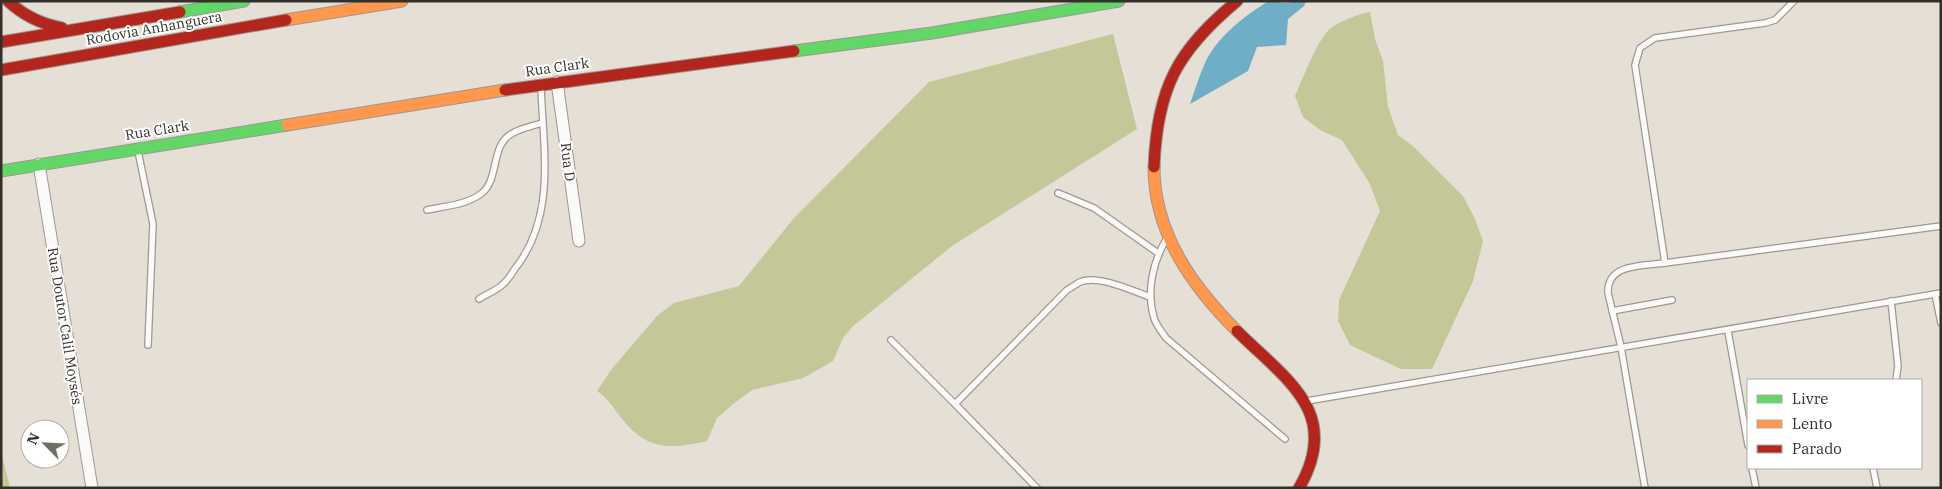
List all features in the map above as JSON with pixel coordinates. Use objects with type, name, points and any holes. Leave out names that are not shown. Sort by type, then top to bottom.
[{"type":"main road","points":[[8,1],[32,20],[45,25],[74,30]]},
{"type":"main road","name":"Rodovia Anhanguera","points":[[1,42],[244,1]]},
{"type":"main road","name":"Rodovia Anhanguera","points":[[1,70],[402,1]]},
{"type":"main road","name":"Rua Clark","points":[[1,171],[541,84],[923,34],[1118,1]]},
{"type":"main road","points":[[1237,1],[1202,33],[1171,78],[1164,96],[1155,139],[1153,170],[1157,206],[1168,236],[1186,272],[1206,299],[1288,381],[1305,402],[1314,425],[1316,441],[1314,458],[1308,475],[1300,488]]},
{"type":"street","name":"Rua D","points":[[557,82],[579,242]]},
{"type":"street","name":"Rua Doutor Calil Moysés","points":[[39,164],[92,488]]},
{"type":"lane","points":[[1665,263],[1635,65],[1640,48],[1655,38],[1775,20],[1794,1]]},
{"type":"lane","points":[[479,299],[502,285],[522,260],[533,241],[541,219],[545,195],[541,84]]},
{"type":"lane","points":[[427,210],[465,202],[481,193],[490,184],[496,156],[507,136],[542,123]]},
{"type":"lane","points":[[138,149],[153,224],[148,345]]},
{"type":"lane","points":[[1058,193],[1094,208],[1158,253]]},
{"type":"lane","points":[[1645,488],[1621,347],[1608,285],[1616,272],[1623,269],[1665,263],[1941,226]]},
{"type":"lane","points":[[1168,236],[1158,253],[1150,297],[1155,319],[1166,338],[1285,439]]},
{"type":"lane","points":[[955,404],[1067,290],[1081,281],[1106,282],[1150,297]]},
{"type":"lane","points":[[1305,402],[1938,294],[1941,323]]},
{"type":"lane","points":[[1612,311],[1672,300]]},
{"type":"lane","points":[[1891,301],[1898,366],[1896,379]]},
{"type":"lane","points":[[1728,331],[1747,439]]},
{"type":"lane","points":[[892,340],[1037,488]]},
{"type":"lane","points":[[1752,469],[1756,488]]},
{"type":"lane","points":[[1874,469],[1877,488]]},
{"type":"green space","points":[[1370,12],[1375,39],[1383,61],[1388,107],[1398,135],[1414,147],[1463,196],[1475,219],[1483,241],[1473,281],[1432,369],[1401,369],[1350,345],[1338,321],[1339,300],[1380,211],[1370,184],[1342,140],[1320,130],[1303,117],[1295,96],[1306,70],[1326,33],[1339,23]]},
{"type":"green space","points":[[1113,34],[1137,129],[952,246],[852,327],[843,338],[833,361],[803,378],[752,390],[717,418],[707,441],[682,445],[661,445],[642,437],[632,430],[608,401],[597,391],[611,370],[657,316],[674,303],[739,286],[794,218],[929,82]]},
{"type":"green space","points":[[1,451],[10,488],[1,488]]},
{"type":"water","points":[[1269,1],[1284,3],[1306,1],[1304,6],[1288,19],[1286,45],[1257,47],[1248,71],[1190,104],[1205,63],[1216,45],[1241,20]]},
{"type":"traffic: fast","points":[[180,12],[244,1]]},
{"type":"traffic: fast","points":[[794,51],[932,33],[1119,1]]},
{"type":"traffic: fast","points":[[1,171],[287,125]]},
{"type":"traffic: slow","points":[[286,20],[402,1]]},
{"type":"traffic: slow","points":[[287,125],[505,90]]},
{"type":"traffic: slow","points":[[1154,167],[1156,191],[1168,236],[1191,277],[1205,296],[1237,331]]},
{"type":"traffic: jam","points":[[8,1],[33,19],[62,28]]},
{"type":"traffic: jam","points":[[1154,167],[1160,115],[1174,73],[1199,37],[1237,1]]},
{"type":"traffic: jam","points":[[1,42],[180,12]]},
{"type":"traffic: jam","points":[[1,70],[286,20]]},
{"type":"traffic: jam","points":[[505,90],[794,51]]},
{"type":"traffic: jam","points":[[1237,331],[1289,382],[1302,399],[1311,418],[1315,438],[1311,461],[1299,488]]}]
